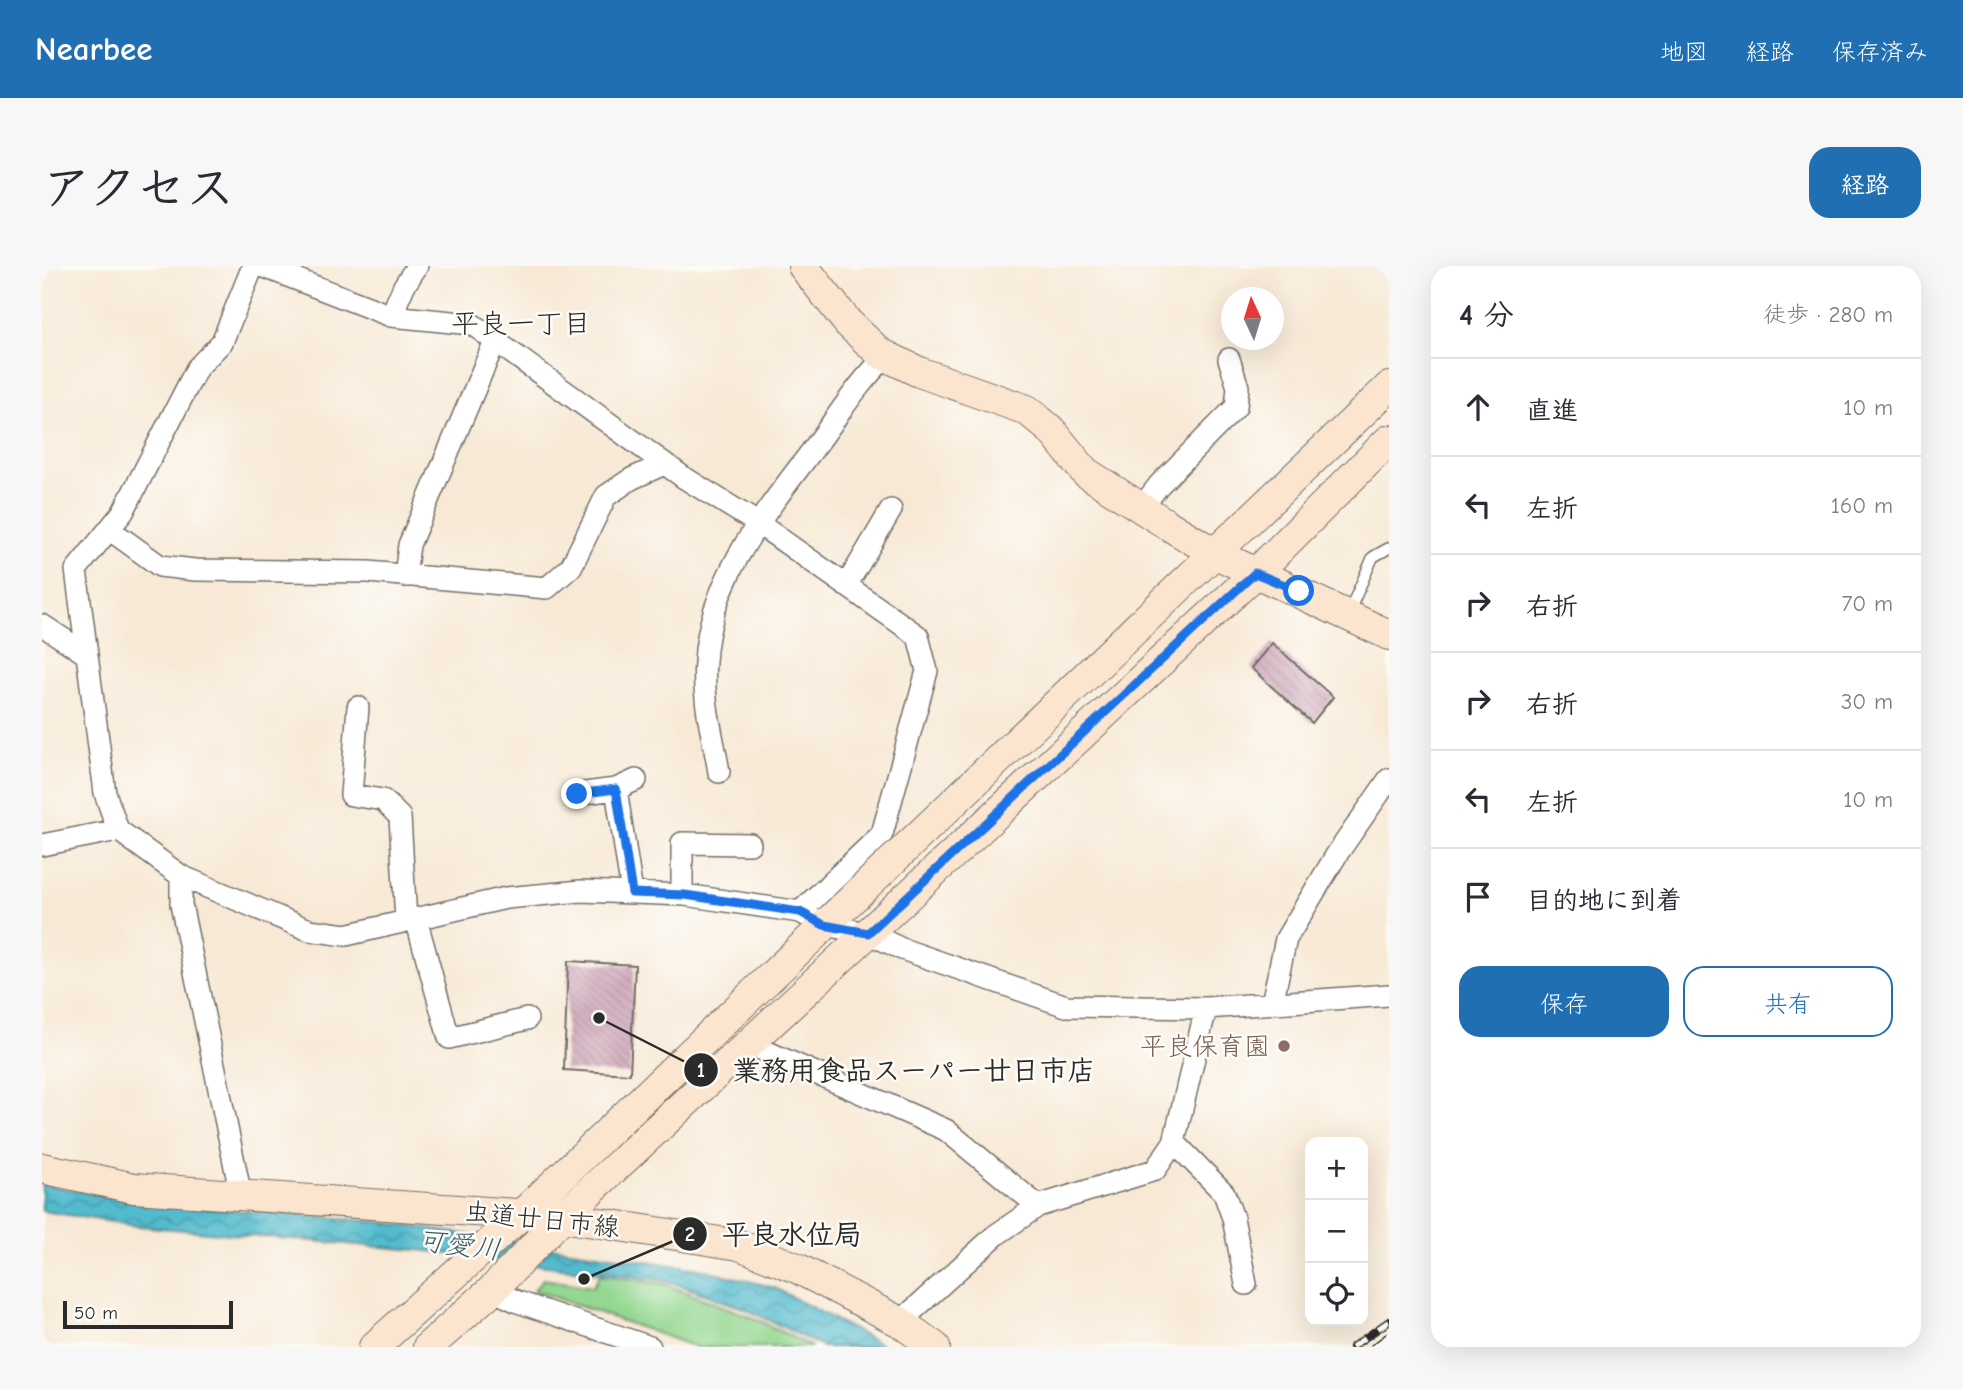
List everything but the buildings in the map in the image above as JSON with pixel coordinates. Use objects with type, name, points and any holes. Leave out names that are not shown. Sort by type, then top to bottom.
[{"type":"street","points":[[253,266],[222,342],[197,368],[122,512],[76,570],[105,793],[118,830],[181,876],[309,930],[346,935],[506,898],[581,891],[682,895],[812,919],[868,933],[902,949],[1066,1006],[1206,1008],[1389,995]]},
{"type":"street","points":[[262,266],[391,316],[472,324],[664,464],[759,524],[918,636],[927,671],[883,834],[812,919]]},
{"type":"street","points":[[391,316],[416,266]]},
{"type":"street","points":[[803,266],[863,339],[886,357],[919,372],[1027,410],[1051,430],[1085,472],[1216,554],[1389,635]]},
{"type":"street","points":[[405,576],[409,545],[495,341]]},
{"type":"street","points":[[719,772],[706,698],[705,661],[716,605],[741,551],[759,524],[860,386],[886,357]]},
{"type":"street","points":[[1142,507],[1159,485],[1236,407],[1238,387],[1229,359]]},
{"type":"street","points":[[374,1347],[513,1222],[812,919],[1216,554],[1389,387]]},
{"type":"street","points":[[428,1347],[494,1287],[552,1227],[1255,573],[1389,440]]},
{"type":"street","points":[[109,529],[160,566],[195,570],[368,572],[547,588],[571,567],[606,496],[631,479],[664,464]]},
{"type":"street","points":[[846,586],[891,510]]},
{"type":"street","points":[[42,625],[86,654]]},
{"type":"street","points":[[358,707],[351,795],[383,800],[400,817],[411,920],[449,1038],[527,1019]]},
{"type":"street","points":[[1272,1003],[1279,956],[1290,931],[1337,854],[1389,779]]},
{"type":"street","points":[[577,794],[616,789],[636,780]]},
{"type":"street","points":[[616,789],[632,893]]},
{"type":"street","points":[[42,845],[118,830]]},
{"type":"street","points":[[682,895],[682,843],[750,844]]},
{"type":"street","points":[[181,876],[181,904],[241,1196]]},
{"type":"street","points":[[900,1322],[996,1236],[1038,1206],[1155,1170],[1174,1142],[1206,1008]]},
{"type":"street","points":[[748,1044],[946,1130],[1038,1206]]},
{"type":"street","points":[[1174,1142],[1224,1193],[1233,1218],[1246,1284]]},
{"type":"street","name":"虫道廿日市線","points":[[42,1168],[134,1188],[739,1245],[797,1268],[900,1322],[935,1347]]},
{"type":"street","points":[[494,1287],[518,1302],[650,1347]]},
{"type":"lane","points":[[1348,615],[1371,560],[1389,548]]},
{"type":"green space","points":[[599,1275],[664,1284],[754,1318],[812,1347],[696,1347],[534,1290],[543,1279],[593,1287]]},
{"type":"water","name":"可愛川","points":[[42,1184],[144,1203],[381,1222],[706,1270],[775,1288],[886,1347],[823,1347],[746,1309],[668,1281],[428,1251],[138,1226],[42,1211]]},
{"type":"railway","points":[[1352,1347],[1389,1321]]},
{"type":"railway","points":[[1374,1347],[1389,1336]]},
{"type":"place","name":"業務用食品スーパー廿日市店","points":[[599,1018]]},
{"type":"place","name":"平良保育園","points":[[1284,1046]]},
{"type":"place","name":"平良水位局","points":[[584,1279]]},
{"type":"district","name":"平良一丁目","points":[[521,323]]},
{"type":"route","points":[[577,794],[616,789],[632,893],[685,895],[800,912],[824,925],[868,933],[1255,573],[1299,591]]}]
